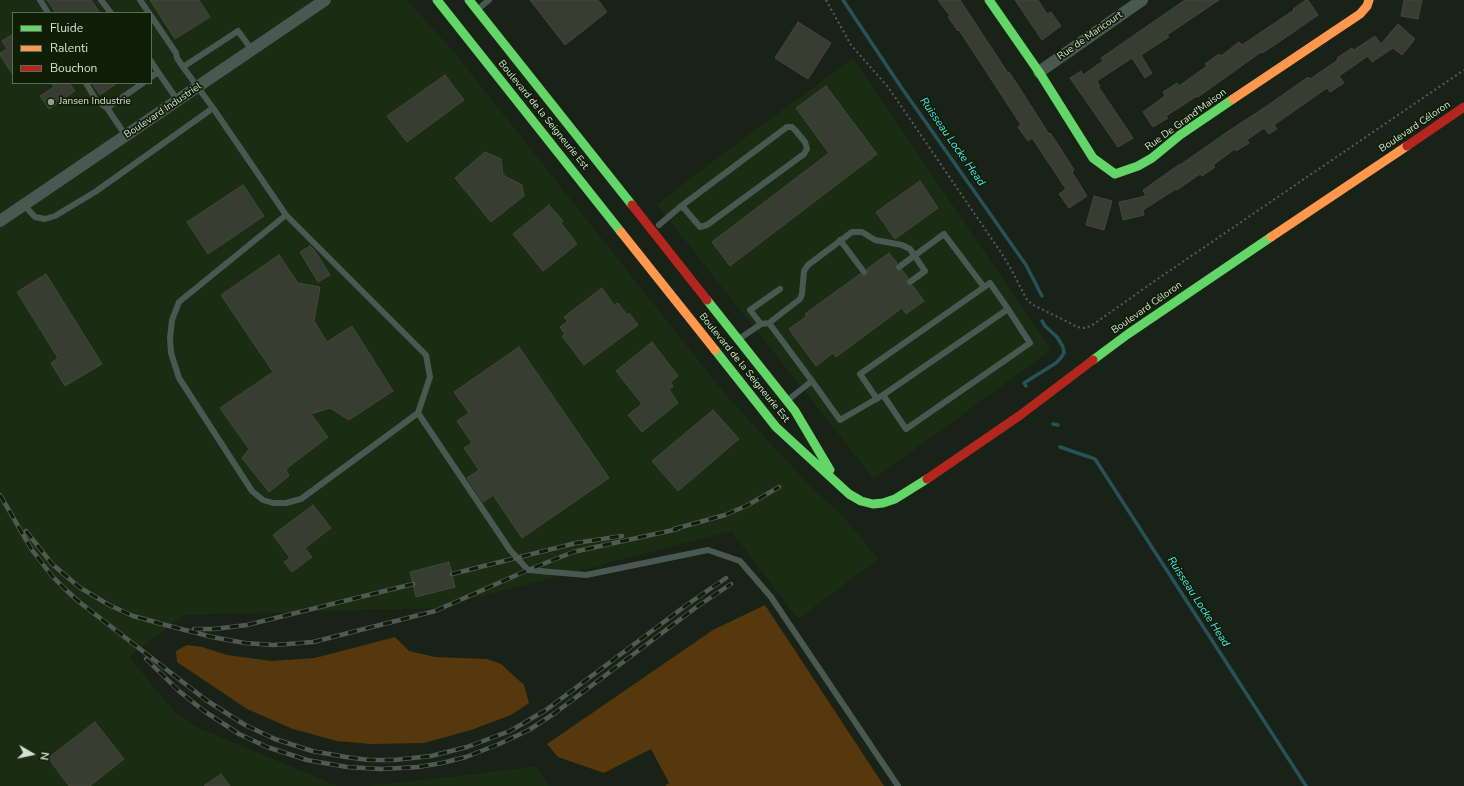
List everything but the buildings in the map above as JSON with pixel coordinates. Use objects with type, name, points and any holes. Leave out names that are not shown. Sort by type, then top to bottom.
[{"type":"main road","name":"Boulevard de la Seigneurie Est","points":[[437,0],[628,234],[719,355],[776,427],[841,487]]},
{"type":"main road","name":"Boulevard de la Seigneurie Est","points":[[469,0],[535,89],[642,223],[733,344],[795,411],[841,487]]},
{"type":"main road","points":[[988,0],[1039,72]]},
{"type":"main road","name":"Rue De Grand'Maison","points":[[1039,72],[1094,158],[1115,174],[1138,166],[1152,158],[1180,136],[1360,14],[1367,6],[1369,0]]},
{"type":"main road","name":"Boulevard Céloron","points":[[841,487],[856,499],[873,504],[888,502],[909,491],[1006,425],[1128,334],[1464,107]]},
{"type":"main road","points":[[719,355],[733,344]]},
{"type":"street","name":"Boulevard Industriel","points":[[0,221],[325,0]]},
{"type":"street","name":"Rue de Maricourt","points":[[1039,72],[1142,0]]},
{"type":"lane","points":[[40,0],[47,12]]},
{"type":"lane","points":[[101,0],[110,12]]},
{"type":"lane","points":[[140,0],[148,12]]},
{"type":"lane","points":[[477,10],[489,0]]},
{"type":"lane","points":[[152,17],[176,53],[177,58],[183,67],[198,86],[286,215],[426,355],[430,377],[418,413],[301,499],[286,504],[262,500],[252,491],[179,378],[171,353],[170,338],[172,320],[179,302],[286,215]]},
{"type":"lane","points":[[183,67],[238,31],[252,50]]},
{"type":"lane","points":[[152,63],[178,100]]},
{"type":"lane","points":[[152,76],[158,72]]},
{"type":"lane","points":[[87,84],[96,100],[107,108],[126,136]]},
{"type":"lane","points":[[107,108],[142,84]]},
{"type":"lane","points":[[24,205],[35,217],[45,219],[55,216],[95,192],[213,108]]},
{"type":"lane","points":[[660,225],[680,207],[787,127],[792,127],[805,142],[807,149],[804,154],[707,226],[700,227],[684,208],[680,207]]},
{"type":"lane","points":[[733,344],[760,324],[769,323],[800,299],[806,268],[848,234],[857,231],[879,241],[906,246],[925,271],[910,282]]},
{"type":"lane","points":[[899,267],[944,234],[984,287]]},
{"type":"lane","points":[[840,240],[864,272]]},
{"type":"lane","points":[[877,399],[860,374],[990,283],[1030,342],[906,429],[883,395]]},
{"type":"lane","points":[[760,324],[750,310],[780,288]]},
{"type":"lane","points":[[769,323],[840,420],[877,399],[1008,309]]},
{"type":"lane","points":[[787,401],[812,381]]},
{"type":"lane","points":[[418,413],[510,550],[528,570],[586,575],[708,550],[740,561],[771,597],[898,786]]},
{"type":"path","name":"Boulevard Céloron","points":[[826,0],[851,45],[888,87],[1010,267],[1027,300],[1033,305],[1077,327],[1088,328],[1464,70]]},
{"type":"shaded area","points":[[0,0],[407,0],[454,52],[725,394],[810,486],[844,517],[878,559],[798,619],[731,531],[437,608],[184,615],[129,657],[173,710],[194,726],[338,786],[0,786]]},
{"type":"shaded area","points":[[853,58],[1051,350],[874,479],[657,205],[693,176]]},
{"type":"shaded area","points":[[765,605],[884,786],[665,786],[669,783],[651,749],[604,773],[558,757],[547,744],[713,630]]},
{"type":"shaded area","points":[[395,637],[409,651],[435,657],[487,659],[501,664],[524,685],[529,703],[511,715],[471,730],[424,743],[371,744],[337,741],[293,729],[247,709],[177,662],[176,651],[187,645],[202,647],[227,655],[271,661],[315,658]]},
{"type":"shaded area","points":[[536,766],[549,786],[366,786],[476,774]]},
{"type":"waterway","name":"Ruisseau Locke Head","points":[[843,0],[901,87],[1026,265],[1042,296]]},
{"type":"waterway","name":"Ruisseau Locke Head","points":[[1026,386],[1024,383],[1056,363],[1064,353],[1063,347],[1057,337],[1045,326],[1042,321]]},
{"type":"waterway","name":"Ruisseau Locke Head","points":[[1053,424],[1058,425]]},
{"type":"waterway","name":"Ruisseau Locke Head","points":[[1060,447],[1095,459],[1306,786]]},
{"type":"railway","points":[[674,529],[725,515],[748,505],[779,487]]},
{"type":"railway","points":[[0,495],[32,550],[52,576],[64,588],[78,601],[206,700],[245,725],[275,739],[312,751],[369,760],[394,760],[431,756],[467,747],[510,731],[546,710],[688,604],[726,578]]},
{"type":"railway","points":[[154,622],[212,637],[245,643],[274,645],[313,642],[435,611],[573,552],[678,529]]},
{"type":"railway","points":[[26,531],[52,564],[79,587],[109,605],[133,616],[159,623]]},
{"type":"railway","points":[[452,574],[576,543],[622,536]]},
{"type":"railway","points":[[194,629],[214,629],[247,625],[413,584]]},
{"type":"railway","points":[[146,659],[179,691],[204,711],[239,734],[267,747],[307,760],[347,767],[381,769],[418,767],[466,757],[529,730],[555,713],[698,606],[731,584]]},
{"type":"traffic: fast","points":[[437,0],[621,232]]},
{"type":"traffic: fast","points":[[469,0],[632,205]]},
{"type":"traffic: fast","points":[[989,0],[1039,72],[1093,158],[1115,174],[1138,166],[1152,158],[1180,135],[1233,99]]},
{"type":"traffic: fast","points":[[1093,360],[1128,334],[1271,237]]},
{"type":"traffic: fast","points":[[707,300],[795,411],[830,470]]},
{"type":"traffic: fast","points":[[715,350],[776,427],[849,494],[861,501],[873,504],[883,503],[895,499],[927,479]]},
{"type":"traffic: slow","points":[[1233,99],[1360,14],[1367,6],[1369,0]]},
{"type":"traffic: slow","points":[[1271,237],[1407,146]]},
{"type":"traffic: slow","points":[[621,232],[715,350]]},
{"type":"traffic: jam","points":[[1407,146],[1464,107]]},
{"type":"traffic: jam","points":[[632,205],[707,300]]},
{"type":"traffic: jam","points":[[927,479],[1019,416],[1093,360]]},
{"type":"place","name":"Jansen Industrie","points":[[51,102]]}]
